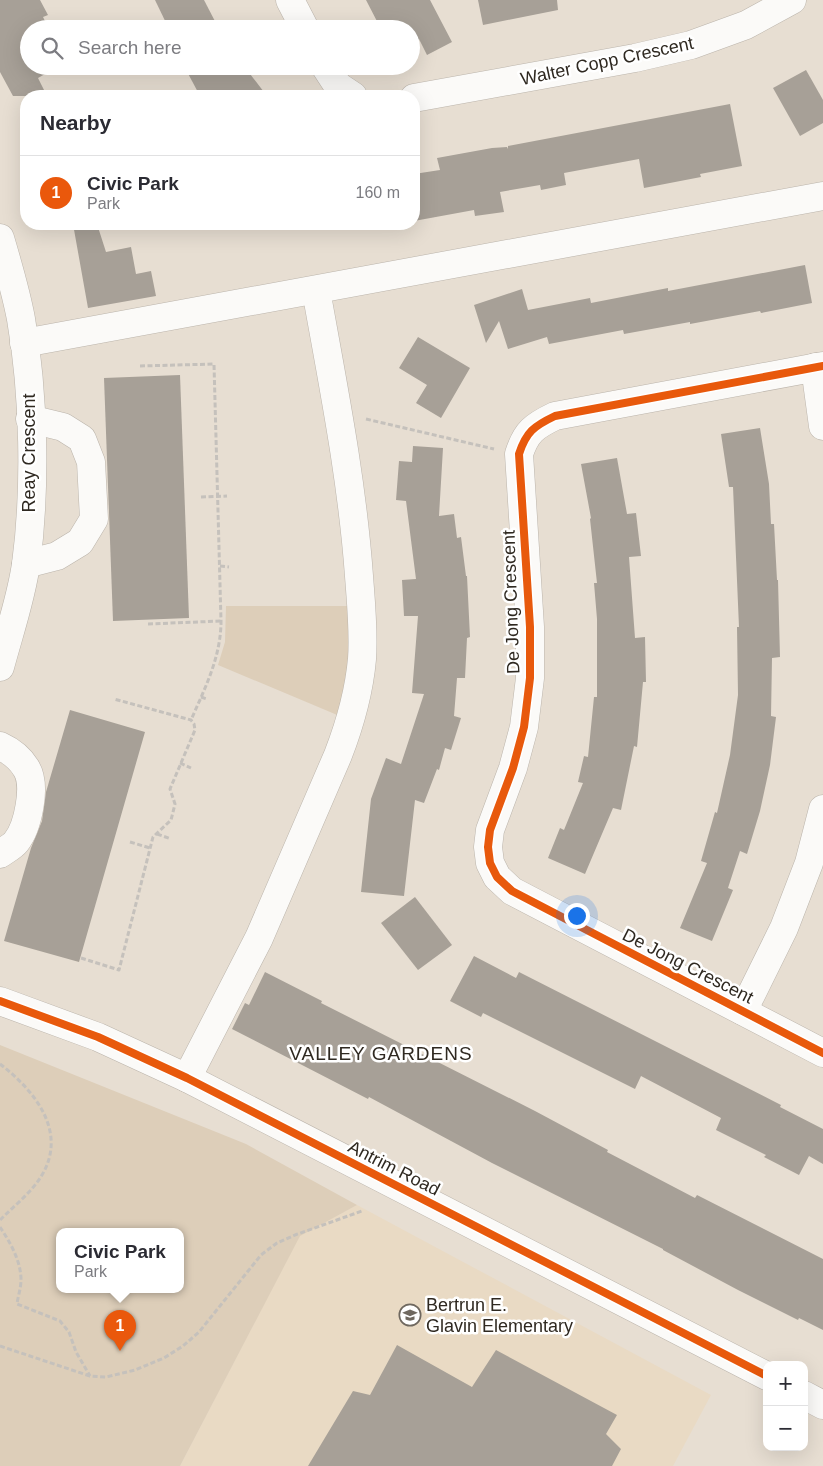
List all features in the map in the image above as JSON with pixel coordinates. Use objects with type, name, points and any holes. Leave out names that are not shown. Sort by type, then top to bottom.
[{"type":"street","points":[[290,0],[300,20]]},
{"type":"street","name":"Walter Copp Crescent","points":[[420,97],[635,58],[691,45],[746,25],[792,0]]},
{"type":"street","points":[[331,75],[338,86],[344,90]]},
{"type":"street","points":[[24,344],[823,196]]},
{"type":"street","name":"Reay Crescent","points":[[0,238],[15,292],[24,344],[30,420],[31,476],[16,579],[0,667]]},
{"type":"street","points":[[187,1078],[260,938],[345,737],[357,694],[362,659],[362,616],[355,526],[316,290]]},
{"type":"street","points":[[519,454],[524,439],[537,425],[555,416],[819,366],[823,426]]},
{"type":"street","points":[[16,579],[80,542],[94,520],[91,462],[82,439],[64,427],[30,420]]},
{"type":"street","name":"De Jong Crescent","points":[[519,454],[530,627],[530,678],[524,726],[513,768],[490,830],[488,847],[490,863],[497,877],[512,891],[823,1052]]},
{"type":"street","points":[[0,746],[12,752],[27,769],[32,793],[27,818],[16,842],[0,854]]},
{"type":"street","points":[[743,1011],[788,918],[809,863],[823,809]]},
{"type":"street","name":"Antrim Road","points":[[0,1001],[98,1037],[187,1078],[763,1374]]},
{"type":"street","points":[[808,1397],[823,1405]]},
{"type":"path","points":[[140,366],[214,364],[220,566],[220,643],[211,673],[191,720]]},
{"type":"path","points":[[338,416],[348,415],[519,454]]},
{"type":"path","points":[[201,497],[227,496]]},
{"type":"path","points":[[220,566],[229,567]]},
{"type":"path","points":[[148,624],[221,621]]},
{"type":"path","points":[[200,697],[207,700]]},
{"type":"path","points":[[81,958],[119,970],[153,837],[171,820],[175,804],[170,789],[195,730],[191,720],[114,700]]},
{"type":"path","points":[[180,763],[191,768]]},
{"type":"path","points":[[157,834],[171,839]]},
{"type":"path","points":[[130,842],[150,848]]},
{"type":"path","points":[[0,1064],[18,1078],[36,1098],[46,1117],[50,1135],[51,1154],[42,1175],[22,1199],[0,1220]]},
{"type":"path","points":[[0,1346],[90,1376],[106,1377],[135,1370],[164,1358],[183,1346],[198,1332],[261,1255],[277,1243],[362,1211]]},
{"type":"path","points":[[0,1227],[17,1261],[21,1280],[17,1304],[60,1321],[69,1332],[76,1352],[90,1376]]},
{"type":"shaded area","points":[[226,606],[355,606],[342,717],[218,665],[225,642]]},
{"type":"shaded area","points":[[0,1045],[246,1144],[357,1205],[300,1236],[180,1466],[0,1466]]},
{"type":"shaded area","name":"Bertrun E. Glavin Elementary","points":[[357,1205],[711,1395],[673,1466],[180,1466],[300,1235]]},
{"type":"building","points":[[0,0],[40,0],[48,15],[43,17],[44,20],[20,20],[20,75],[43,75],[38,78],[44,90],[20,90],[20,96],[13,96],[0,72]]},
{"type":"building","points":[[155,0],[204,0],[214,20],[165,20]]},
{"type":"building","points":[[366,0],[430,0],[452,42],[427,55],[420,41],[420,20],[376,20]]},
{"type":"building","points":[[478,0],[557,0],[558,10],[483,25]]},
{"type":"building","points":[[806,70],[823,100],[823,123],[800,136],[773,88]]},
{"type":"building","points":[[189,75],[251,75],[262,90],[197,90]]},
{"type":"building","points":[[730,104],[742,166],[700,174],[701,177],[644,188],[639,159],[564,173],[566,185],[541,190],[540,185],[500,192],[504,212],[475,216],[474,210],[420,220],[420,173],[440,170],[437,158],[492,148],[507,147],[508,149],[508,146]]},
{"type":"building","points":[[74,230],[99,230],[106,252],[131,247],[136,274],[151,271],[156,296],[88,308]]},
{"type":"building","points":[[805,265],[812,303],[761,313],[760,311],[624,334],[623,330],[549,344],[547,337],[508,349],[499,321],[486,343],[474,305],[522,289],[528,310],[590,298],[591,303],[668,288],[668,291]]},
{"type":"building","points":[[418,337],[470,368],[441,418],[416,403],[427,385],[399,368]]},
{"type":"building","points":[[180,375],[189,618],[113,621],[104,378]]},
{"type":"building","points":[[760,428],[769,484],[771,524],[774,524],[778,580],[780,657],[772,658],[771,716],[776,717],[770,765],[760,811],[747,854],[740,851],[728,888],[733,890],[712,941],[680,928],[707,863],[701,861],[715,812],[717,813],[730,755],[738,695],[737,627],[739,627],[733,487],[729,487],[721,434]]},
{"type":"building","points":[[413,446],[443,448],[439,516],[454,514],[457,538],[461,537],[467,576],[470,637],[467,638],[465,678],[457,678],[454,716],[461,718],[451,750],[445,748],[439,770],[437,769],[424,803],[415,800],[404,896],[361,892],[371,799],[386,758],[401,764],[424,694],[412,693],[418,616],[404,616],[402,580],[416,579],[406,501],[396,500],[399,461],[412,462]]},
{"type":"building","points":[[617,458],[627,514],[636,513],[641,556],[629,557],[635,638],[645,637],[646,682],[643,682],[637,747],[634,746],[621,810],[613,808],[585,874],[548,858],[560,828],[564,830],[583,783],[578,782],[584,756],[588,757],[594,697],[597,697],[597,619],[594,583],[597,583],[591,518],[581,464]]},
{"type":"building","points":[[70,710],[145,732],[79,962],[4,941],[31,848],[42,821],[46,792]]},
{"type":"building","points":[[415,897],[452,945],[418,970],[381,923]]},
{"type":"building","points":[[474,956],[516,978],[519,972],[781,1105],[780,1107],[823,1129],[823,1164],[809,1156],[799,1175],[764,1157],[766,1155],[716,1130],[721,1118],[641,1076],[635,1089],[483,1013],[481,1017],[450,1001]]},
{"type":"building","points":[[265,972],[322,1001],[321,1003],[535,1111],[608,1150],[607,1152],[695,1198],[697,1195],[823,1259],[823,1330],[799,1318],[798,1320],[738,1290],[663,1249],[492,1163],[369,1097],[368,1099],[232,1029],[245,1003],[249,1005]]},
{"type":"building","points":[[397,1345],[472,1387],[496,1350],[617,1415],[606,1434],[621,1449],[612,1466],[308,1466],[353,1391],[370,1395]]},
{"type":"cycle path","points":[[823,366],[555,416],[536,427],[528,435],[519,454],[530,627],[530,678],[524,727],[513,768],[490,830],[488,847],[490,863],[497,877],[512,891],[823,1053]]},
{"type":"cycle path","points":[[0,1001],[98,1037],[187,1078],[763,1374]]},
{"type":"place","name":"Bertrun E. Glavin Elementary","points":[[410,1315]]},
{"type":"place","name":"Civic Park","points":[[120,1351]]},
{"type":"district","name":"VALLEY GARDENS","points":[[381,1053]]}]
